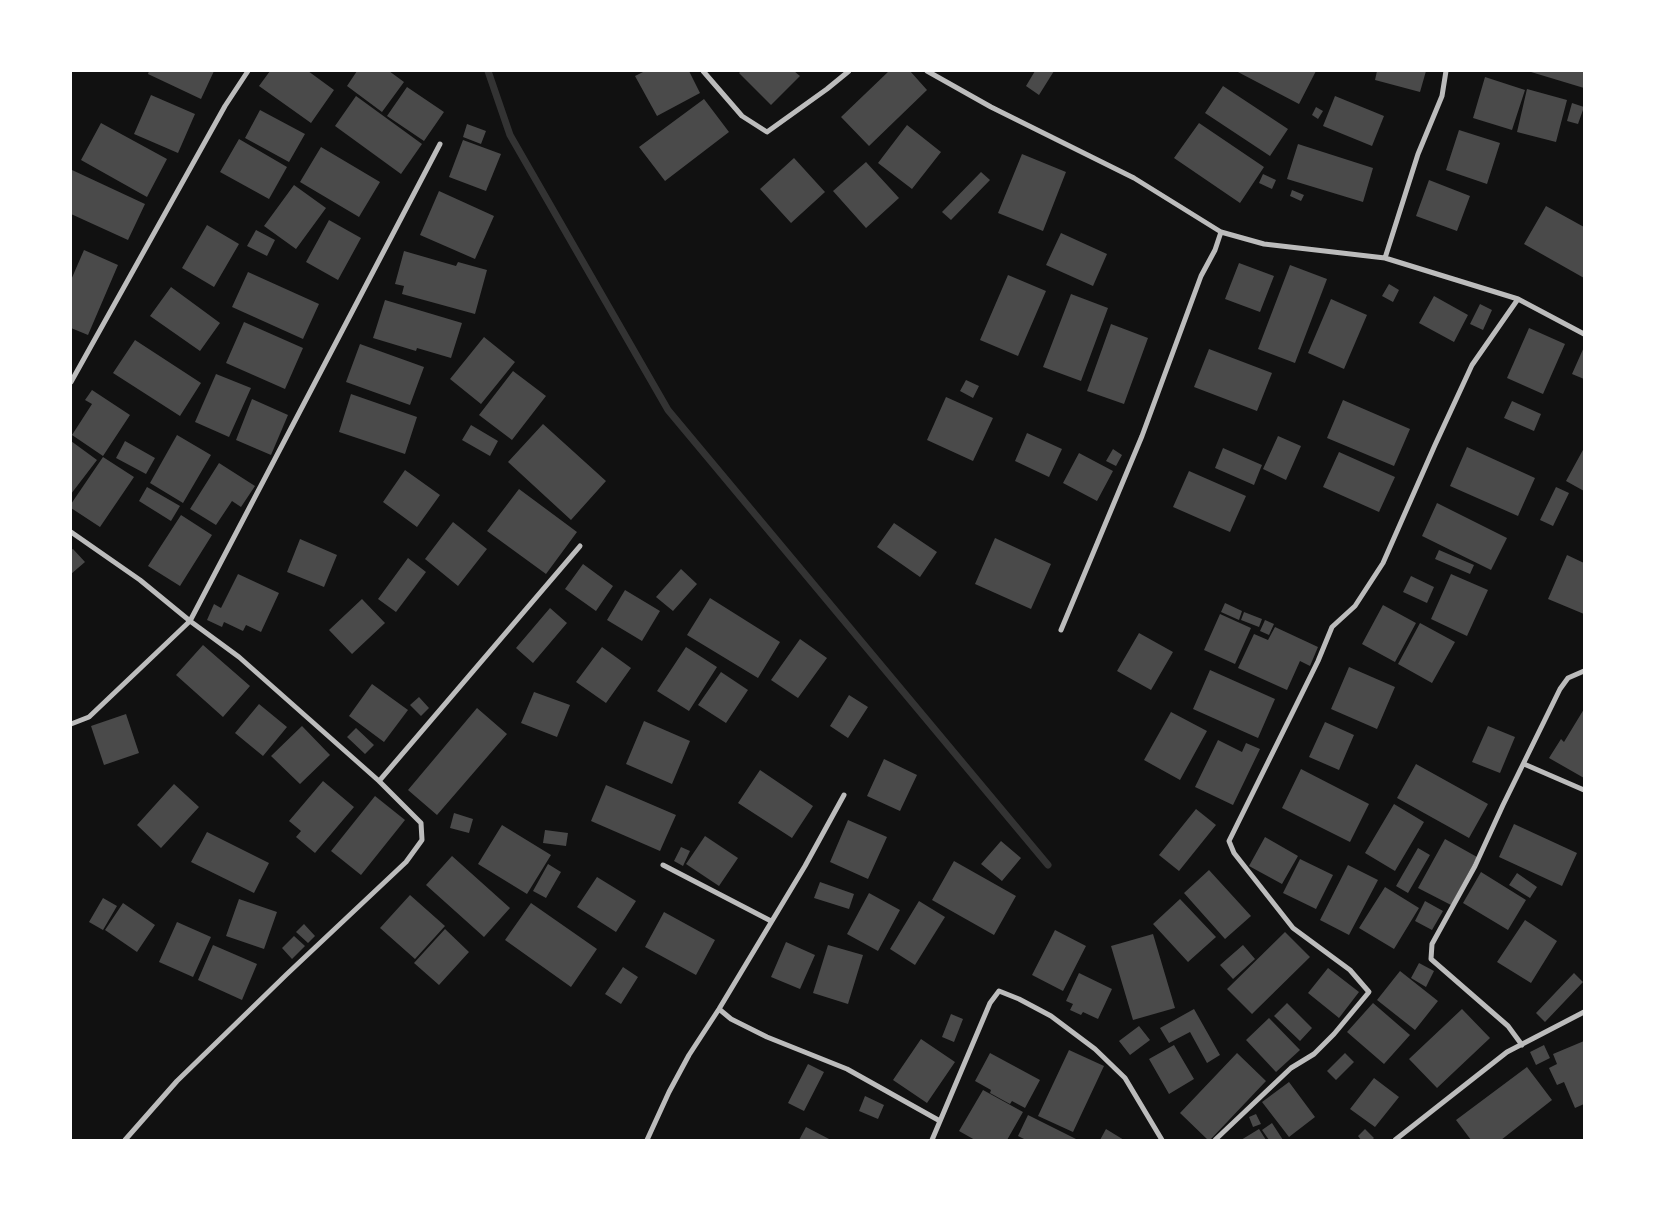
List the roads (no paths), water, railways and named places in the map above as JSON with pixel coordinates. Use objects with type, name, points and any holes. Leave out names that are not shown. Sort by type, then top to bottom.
[{"type":"street","points":[[71,382],[225,106],[248,71]]},
{"type":"street","points":[[703,71],[742,116],[767,132],[849,71]]},
{"type":"street","points":[[927,71],[991,107],[1134,178],[1221,232],[1264,244],[1385,258],[1518,299],[1584,334]]},
{"type":"street","points":[[1385,258],[1418,154],[1442,96],[1446,71]]},
{"type":"street","points":[[71,724],[89,717],[190,621],[440,144]]},
{"type":"street","points":[[1061,630],[1142,436],[1202,276],[1215,250],[1221,232]]},
{"type":"street","points":[[1215,1140],[1291,1068],[1314,1054],[1334,1034],[1369,992],[1350,970],[1293,928],[1234,852],[1229,841],[1318,660],[1332,627],[1355,606],[1383,563],[1472,365],[1518,299]]},
{"type":"street","points":[[71,532],[140,580],[190,621],[239,657],[379,782],[421,823],[422,840],[406,862],[177,1081],[125,1140]]},
{"type":"street","points":[[379,782],[580,546]]},
{"type":"street","points":[[1522,1045],[1508,1026],[1431,959],[1432,944],[1475,866],[1560,689],[1568,678],[1584,671]]},
{"type":"street","points":[[1524,764],[1584,790]]},
{"type":"street","points":[[647,1140],[668,1092],[804,866],[844,795]]},
{"type":"street","points":[[663,865],[771,921]]},
{"type":"street","points":[[932,1140],[990,1003],[999,991],[1051,1016],[1095,1049],[1125,1078],[1162,1140]]},
{"type":"street","points":[[718,1009],[732,1019],[767,1037],[847,1069],[940,1121]]},
{"type":"street","points":[[1396,1140],[1507,1052],[1584,1012]]},
{"type":"waterway","points":[[488,71],[510,135],[668,410],[1048,865]]}]
